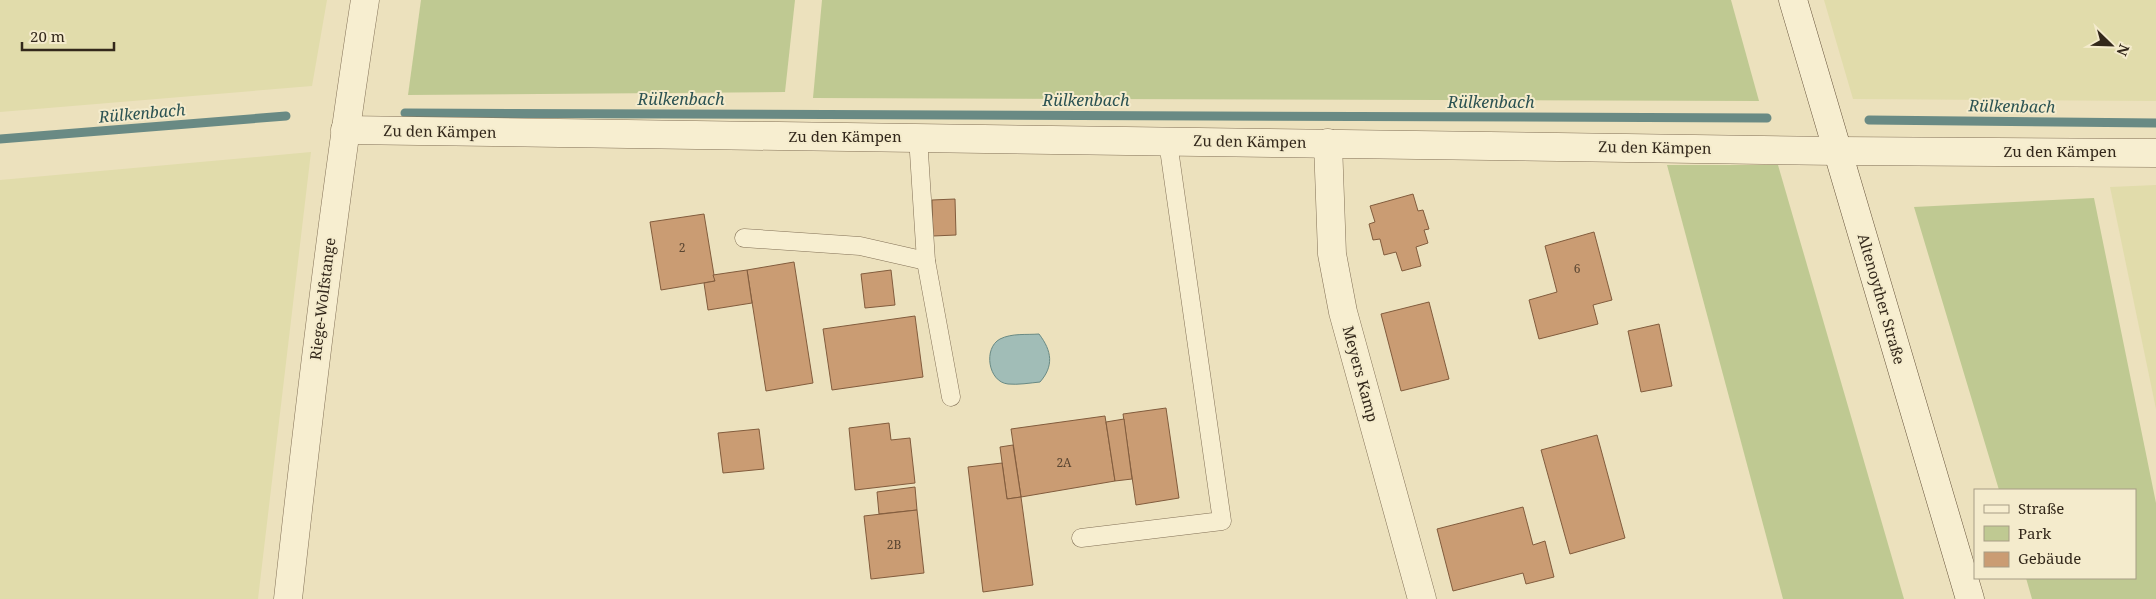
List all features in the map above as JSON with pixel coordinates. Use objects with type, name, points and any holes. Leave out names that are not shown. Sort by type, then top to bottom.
[{"type":"street","name":"Riege-Wolfstange","points":[[288,599],[345,130],[365,0]]},
{"type":"street","name":"Altenoyther Straße","points":[[1793,0],[1970,599]]},
{"type":"street","name":"Zu den Kämpen","points":[[345,130],[1837,151],[2156,153]]},
{"type":"street","name":"Meyers Kamp","points":[[1328,143],[1332,254],[1343,312],[1422,599]]},
{"type":"lane","points":[[918,137],[926,261],[951,397]]},
{"type":"lane","points":[[1081,538],[1222,521],[1168,142]]},
{"type":"lane","points":[[744,238],[860,246],[926,261]]},
{"type":"shaded area","points":[[0,0],[327,0],[312,86],[0,112]]},
{"type":"shaded area","points":[[1824,0],[2156,0],[2156,101],[1853,99]]},
{"type":"shaded area","points":[[311,152],[258,599],[0,599],[0,180]]},
{"type":"shaded area","points":[[2156,185],[2156,409],[2110,187]]},
{"type":"green space","points":[[421,0],[795,0],[785,92],[408,95]]},
{"type":"green space","points":[[822,0],[1731,0],[1759,101],[813,98]]},
{"type":"green space","points":[[1667,165],[1778,165],[1904,599],[1783,599]]},
{"type":"green space","points":[[2094,198],[2156,503],[2156,599],[2032,599],[2026,579],[2136,579],[2136,489],[1999,489],[1914,207]]},
{"type":"water","points":[[1039,334],[1047,346],[1050,358],[1045,376],[1040,382],[1008,384],[1001,382],[992,371],[990,364],[991,350],[995,343],[1009,336]]},
{"type":"building","points":[[1413,194],[1418,211],[1423,210],[1429,229],[1424,230],[1428,243],[1416,247],[1421,266],[1402,271],[1396,252],[1384,255],[1380,239],[1373,240],[1369,224],[1375,222],[1370,206]]},
{"type":"building","points":[[955,199],[956,235],[933,236],[932,200]]},
{"type":"building","points":[[704,214],[715,281],[661,290],[650,222]]},
{"type":"building","points":[[1594,232],[1612,300],[1593,305],[1598,324],[1539,339],[1529,300],[1557,292],[1545,246]]},
{"type":"building","points":[[794,262],[813,383],[766,391],[747,270]]},
{"type":"building","points":[[747,270],[752,303],[708,310],[704,283],[715,281],[713,275]]},
{"type":"building","points":[[891,270],[895,305],[865,308],[861,274]]},
{"type":"building","points":[[1429,302],[1449,379],[1401,391],[1381,314]]},
{"type":"building","points":[[915,316],[923,377],[832,390],[823,329]]},
{"type":"building","points":[[1659,324],[1672,386],[1641,392],[1628,331]]},
{"type":"building","points":[[1166,408],[1179,498],[1136,505],[1123,414]]},
{"type":"building","points":[[1105,416],[1115,481],[1021,497],[1011,429]]},
{"type":"building","points":[[1124,419],[1132,479],[1115,481],[1106,422]]},
{"type":"building","points":[[889,423],[891,440],[910,438],[915,483],[855,490],[849,428]]},
{"type":"building","points":[[759,429],[764,469],[723,473],[718,433]]},
{"type":"building","points":[[1597,435],[1625,538],[1570,554],[1541,450]]},
{"type":"building","points":[[1013,445],[1021,497],[1007,499],[1000,447]]},
{"type":"building","points":[[1002,463],[1007,499],[1021,497],[1033,585],[983,592],[968,467]]},
{"type":"building","points":[[915,487],[917,510],[879,514],[877,492]]},
{"type":"building","points":[[1523,507],[1533,545],[1545,541],[1554,577],[1526,584],[1523,573],[1453,591],[1437,529]]},
{"type":"building","points":[[917,510],[924,573],[871,579],[864,516]]},
{"type":"waterway","name":"Rülkenbach","points":[[405,113],[1767,118]]},
{"type":"waterway","name":"Rülkenbach","points":[[0,139],[286,116]]},
{"type":"waterway","name":"Rülkenbach","points":[[1869,120],[2156,123]]}]
